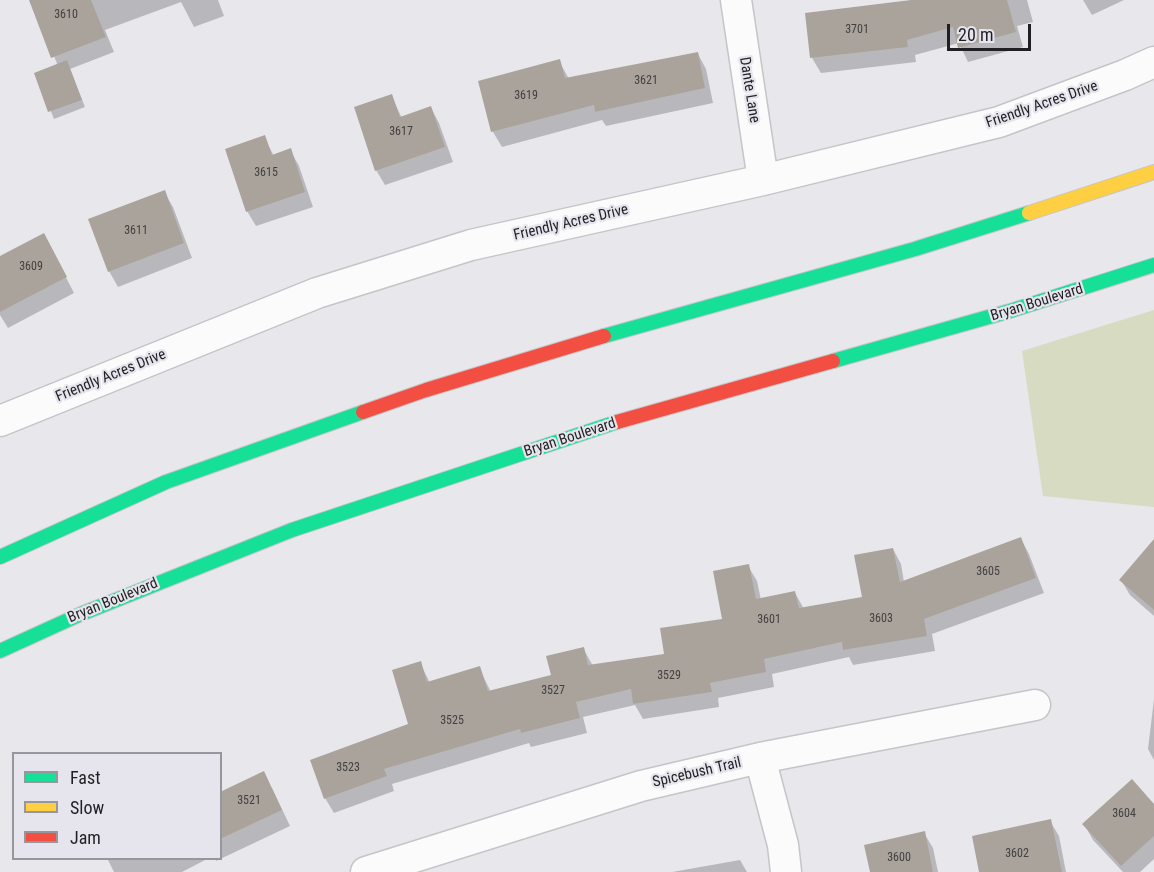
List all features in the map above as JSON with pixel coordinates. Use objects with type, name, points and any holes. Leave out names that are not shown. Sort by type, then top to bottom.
[{"type":"highway","points":[[0,557],[166,482],[251,450],[426,390],[576,344],[915,249],[1154,172]]},
{"type":"highway","name":"Bryan Boulevard","points":[[1,650],[81,614],[292,530],[608,425],[1010,311],[1154,265]]},
{"type":"street","name":"Dante Lane","points":[[736,0],[763,180]]},
{"type":"street","name":"Friendly Acres Drive","points":[[0,421],[317,292],[471,245],[763,180],[999,122],[1154,62]]},
{"type":"street","name":"Spicebush Trail","points":[[366,872],[641,786],[760,758],[1035,705]]},
{"type":"street","points":[[760,758],[783,845],[786,872]]},
{"type":"green space","points":[[1154,310],[1154,507],[1043,496],[1022,351]]},
{"type":"building","points":[[29,0],[91,0],[106,37],[51,58]]},
{"type":"building","points":[[911,0],[1007,0],[1016,32],[958,48],[953,27],[907,40],[908,47],[810,58],[805,13]]},
{"type":"building","points":[[698,52],[705,88],[595,112],[594,105],[491,132],[478,81],[560,59],[565,78]]},
{"type":"building","points":[[67,60],[82,100],[48,112],[34,73]]},
{"type":"building","points":[[392,94],[400,117],[431,106],[445,147],[375,171],[354,107]]},
{"type":"building","points":[[265,135],[272,155],[291,148],[305,192],[246,212],[225,149]]},
{"type":"building","points":[[165,190],[184,243],[108,272],[88,219]]},
{"type":"building","points":[[44,233],[67,277],[0,312],[0,256]]},
{"type":"building","points":[[1021,537],[1036,578],[924,619],[927,636],[843,650],[842,642],[764,659],[766,672],[710,683],[712,692],[633,704],[631,689],[576,702],[580,718],[521,733],[520,729],[384,769],[387,776],[324,799],[310,760],[408,724],[392,670],[421,661],[427,682],[480,666],[488,691],[551,675],[546,656],[584,647],[588,665],[664,654],[660,628],[722,619],[713,571],[749,564],[756,599],[795,591],[799,608],[862,597],[854,555],[893,548],[900,582]]},
{"type":"building","points":[[1154,539],[1154,610],[1119,580]]},
{"type":"building","points":[[264,771],[282,810],[222,838],[222,791]]},
{"type":"building","points":[[1132,779],[1154,804],[1154,836],[1121,866],[1082,824]]},
{"type":"building","points":[[1051,819],[1062,872],[979,872],[972,836]]},
{"type":"building","points":[[925,831],[933,872],[870,872],[864,845]]},
{"type":"traffic: fast","points":[[604,336],[915,249],[1029,213]]},
{"type":"traffic: fast","points":[[833,361],[1010,311],[1154,265]]},
{"type":"traffic: fast","points":[[0,557],[166,482],[363,412]]},
{"type":"traffic: fast","points":[[0,651],[81,614],[292,530],[617,422]]},
{"type":"traffic: slow","points":[[1029,213],[1154,172]]},
{"type":"traffic: jam","points":[[363,412],[426,390],[604,336]]},
{"type":"traffic: jam","points":[[617,422],[833,361]]}]
